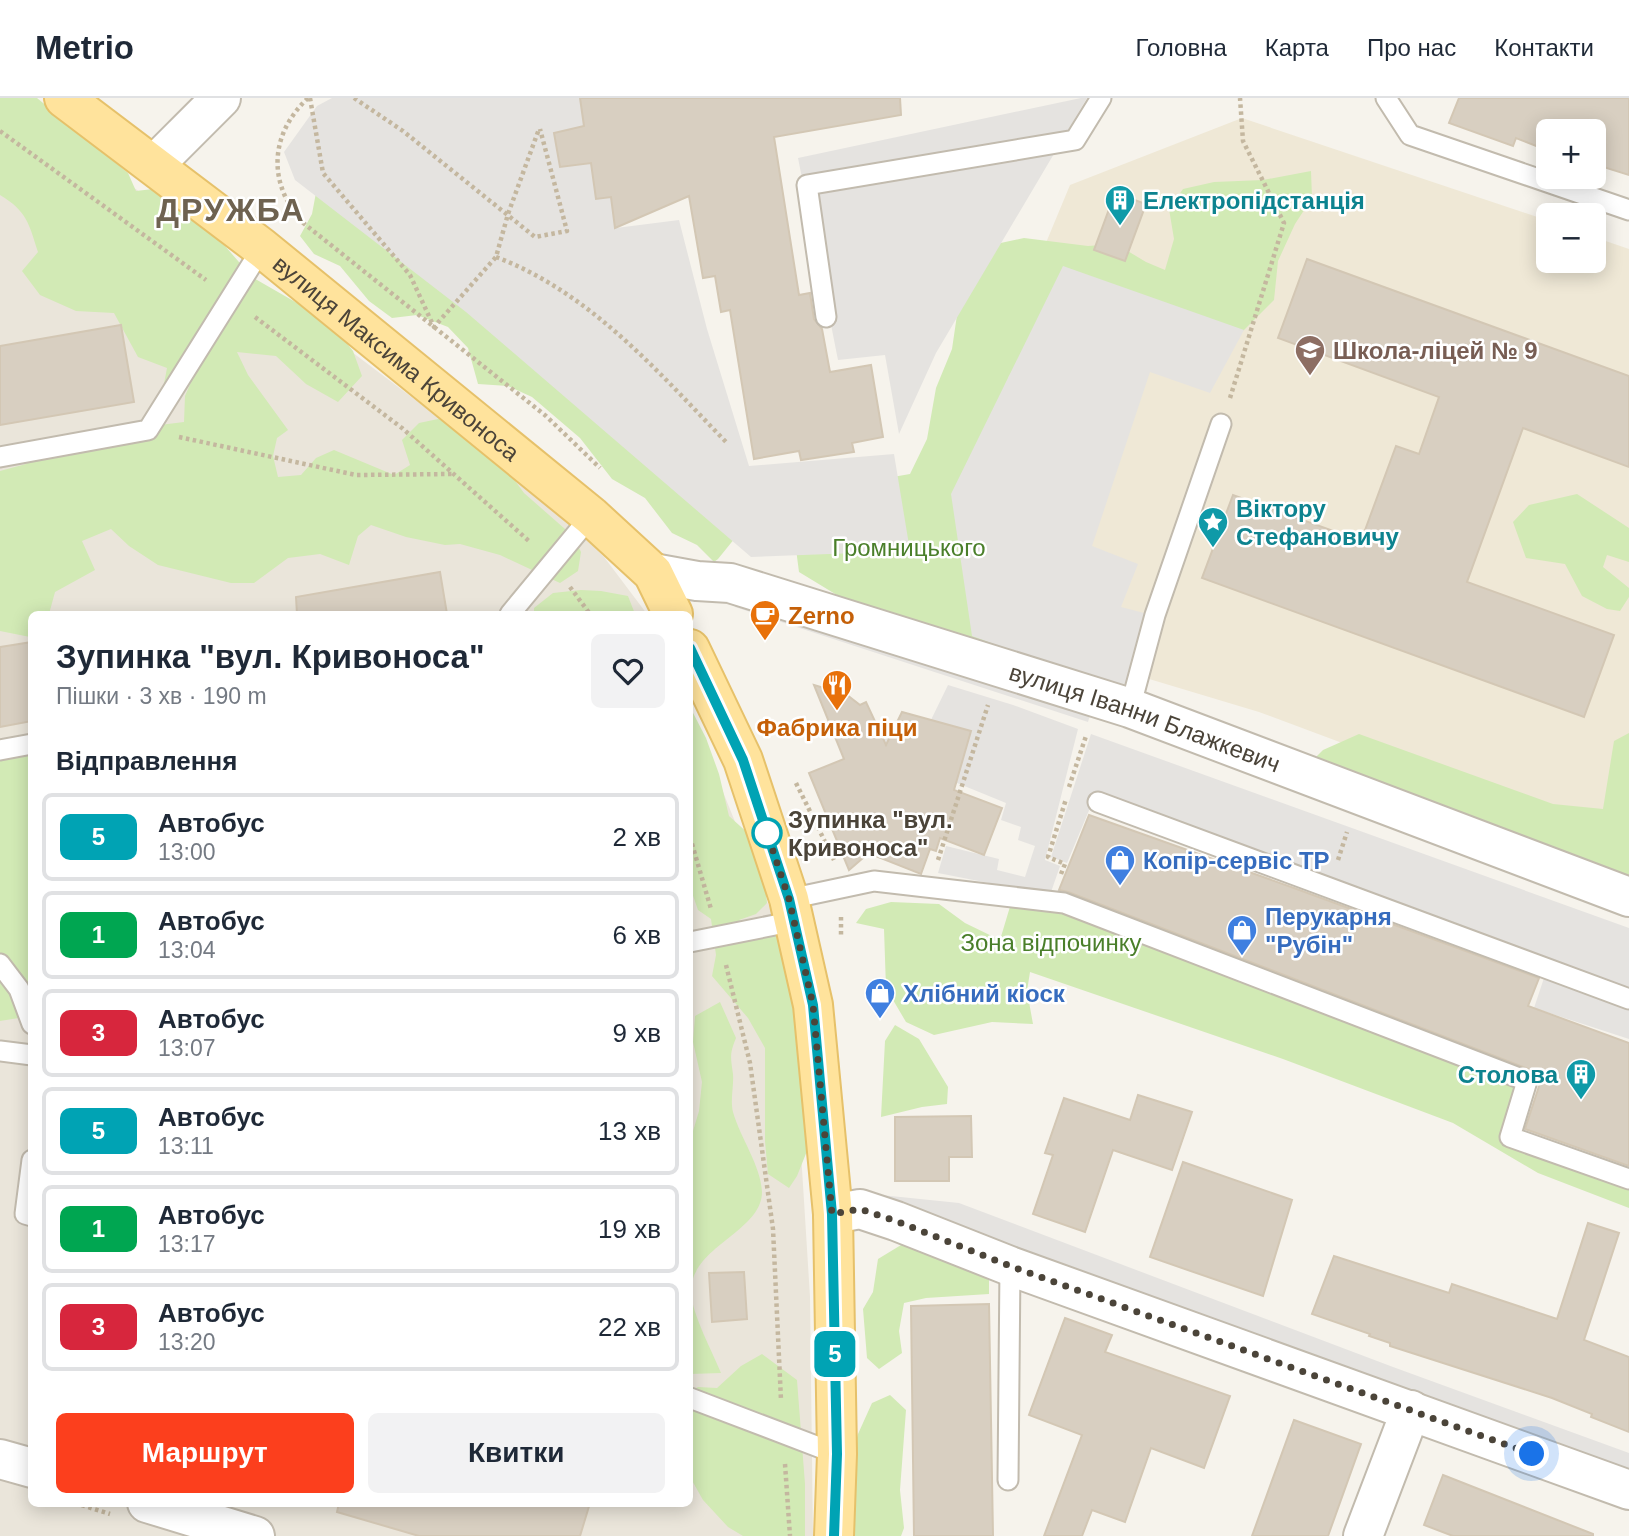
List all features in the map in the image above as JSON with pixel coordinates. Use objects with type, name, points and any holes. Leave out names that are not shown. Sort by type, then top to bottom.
[{"type":"main road","name":"вулиця Максима Кривоноса","points":[[64,98],[262,248],[591,516],[653,573],[672,611]]},
{"type":"main road","points":[[693,655],[743,760],[792,910],[813,1005],[832,1214],[837,1454],[834,1536]]},
{"type":"street","points":[[154,165],[221,98]]},
{"type":"street","name":"вулиця Іванни Блажкевич","points":[[653,573],[697,581],[730,583],[1114,703],[1629,897]]},
{"type":"street","points":[[832,1214],[860,1209],[896,1221],[1010,1266],[1629,1490]]},
{"type":"street","points":[[1363,1536],[1410,1410]]},
{"type":"street","points":[[0,1459],[28,1467]]},
{"type":"street","points":[[160,1507],[255,1536]]},
{"type":"lane","points":[[826,317],[807,185],[1075,140],[1101,98]]},
{"type":"lane","points":[[1386,98],[1410,135],[1629,210]]},
{"type":"lane","points":[[0,457],[148,430],[262,248]]},
{"type":"lane","points":[[1114,703],[1155,615],[1221,424]]},
{"type":"lane","points":[[512,611],[591,516]]},
{"type":"lane","points":[[0,750],[28,745]]},
{"type":"lane","points":[[1098,802],[1629,999]]},
{"type":"lane","points":[[693,941],[792,910],[841,889],[874,881],[1064,903],[1527,1081],[1510,1137],[1629,1179]]},
{"type":"lane","points":[[0,964],[19,989],[28,1013]]},
{"type":"lane","points":[[0,1051],[28,1054]]},
{"type":"lane","points":[[28,1191],[25,1214],[28,1215]]},
{"type":"lane","points":[[1008,1480],[1010,1266]]},
{"type":"lane","points":[[693,1399],[837,1454]]},
{"type":"path","points":[[309,98],[283,129],[276,159],[281,189],[288,206],[302,222],[546,416],[605,472]]},
{"type":"path","points":[[309,98],[323,173],[410,275],[434,327]]},
{"type":"path","points":[[354,98],[403,131],[508,214],[535,237],[567,231],[539,128],[508,214],[496,257],[434,327]]},
{"type":"path","points":[[1221,424],[1284,223],[1243,141],[1240,98]]},
{"type":"path","points":[[0,131],[230,298],[402,428],[552,562]]},
{"type":"path","points":[[496,257],[525,268],[546,280],[605,322],[727,443]]},
{"type":"path","points":[[148,430],[356,474],[453,474]]},
{"type":"path","points":[[943,844],[990,698]]},
{"type":"path","points":[[1058,883],[1065,864],[1048,857],[1114,703]]},
{"type":"path","points":[[791,774],[835,862],[841,889],[841,945]]},
{"type":"path","points":[[693,846],[719,935],[750,1063],[773,1229],[790,1536]]},
{"type":"shaded area","points":[[0,98],[15,98],[543,496],[604,557],[645,611],[28,611],[28,1507],[693,1507],[693,717],[771,911],[798,1105],[810,1297],[813,1536],[0,1536]]},
{"type":"shaded area","points":[[332,98],[585,98],[584,126],[554,133],[560,167],[591,163],[611,197],[616,228],[679,220],[707,329],[749,466],[894,454],[910,551],[751,557],[466,312],[295,180],[284,152],[317,106]]},
{"type":"shaded area","points":[[1087,98],[936,353],[899,434],[885,355],[838,360],[798,158]]},
{"type":"shaded area","name":"Школа-ліцей № 9","points":[[1242,118],[1536,217],[1536,273],[1606,273],[1606,241],[1629,249],[1629,850],[1259,712],[959,622],[942,493],[1070,185]]},
{"type":"shaded area","points":[[1063,266],[1244,330],[1210,393],[1150,372],[1092,546],[1138,564],[1121,607],[1148,614],[1128,693],[972,636],[951,494]]},
{"type":"shaded area","points":[[729,587],[1094,701],[1088,722],[735,607]]},
{"type":"shaded area","points":[[948,685],[1078,729],[1045,860],[1060,866],[1050,895],[938,873],[946,846],[999,859],[997,870],[1025,877],[1035,846],[1018,840],[1021,827],[1001,820],[1006,803],[869,747],[896,733],[929,724]]},
{"type":"shaded area","points":[[1091,734],[1629,928],[1629,1039],[1534,1008],[1549,963],[1095,796],[1067,863],[1051,857]]},
{"type":"shaded area","points":[[881,1195],[959,1203],[1629,1453],[1629,1484],[878,1212]]},
{"type":"green space","points":[[0,98],[37,98],[128,173],[136,191],[153,189],[185,212],[225,246],[252,277],[311,311],[336,330],[353,351],[362,376],[338,402],[306,384],[276,356],[237,352],[248,375],[288,430],[277,438],[273,456],[278,477],[301,475],[316,458],[334,450],[394,475],[410,465],[402,440],[419,423],[443,418],[510,474],[524,493],[573,536],[581,552],[578,571],[560,583],[500,555],[460,544],[445,545],[406,537],[371,525],[358,536],[349,565],[320,554],[288,558],[254,583],[231,583],[158,565],[129,546],[111,529],[82,541],[95,570],[55,592],[50,611],[28,611],[28,637],[0,631],[0,471],[26,464],[38,440],[184,422],[185,396],[197,368],[163,389],[167,368],[138,357],[114,313],[76,311],[40,295],[22,271],[38,252],[26,219],[0,195]]},
{"type":"green space","name":"Громницького","points":[[1311,171],[1312,198],[1295,224],[1278,261],[1274,300],[1241,333],[1029,346],[1009,376],[995,419],[1124,688],[850,603],[799,572],[796,549],[858,483],[910,474],[927,439],[936,388],[952,349],[962,281],[996,244],[1024,238],[1088,246],[1116,244],[1165,270],[1174,239],[1169,209],[1183,189],[1214,182],[1263,180]]},
{"type":"green space","points":[[318,182],[735,538],[718,559],[714,562],[697,545],[672,533],[645,498],[612,479],[580,438],[532,397],[508,386],[478,384],[468,348],[448,327],[417,315],[392,318],[369,301],[340,266],[314,254],[300,236],[312,214]]},
{"type":"green space","points":[[1577,494],[1629,528],[1629,562],[1607,555],[1603,567],[1629,588],[1629,597],[1620,611],[1607,609],[1582,596],[1565,564],[1526,558],[1513,522],[1529,505]]},
{"type":"green space","points":[[581,590],[628,596],[634,611],[534,611],[534,608],[553,593]]},
{"type":"green space","points":[[693,713],[706,738],[719,774],[729,816],[750,835],[764,873],[767,903],[756,914],[739,920],[759,929],[776,927],[795,998],[809,1146],[789,1188],[768,1174],[765,1141],[765,1048],[748,1018],[712,976],[716,955],[711,919],[698,910],[693,896]]},
{"type":"green space","points":[[1629,733],[1629,885],[1315,758],[1323,750],[1359,734],[1553,804],[1603,809],[1614,741]]},
{"type":"green space","points":[[28,753],[28,1016],[0,1021],[0,758]]},
{"type":"green space","name":"Зона відпочинку","points":[[1012,900],[1055,906],[1525,1082],[1509,1140],[1629,1181],[1629,1208],[1538,1173],[1453,1123],[1283,1059],[1030,972],[1027,991],[1033,1024],[992,1022],[934,1035],[906,1022],[886,988],[884,929],[856,923],[866,909],[891,902],[939,904],[965,923],[1000,940]]},
{"type":"green space","points":[[720,1002],[736,1038],[731,1056],[733,1112],[758,1172],[762,1192],[759,1206],[751,1218],[701,1263],[693,1277],[693,1131],[699,1111],[702,1082],[693,1042],[695,1016]]},
{"type":"green space","points":[[895,1025],[919,1039],[948,1087],[947,1104],[881,1117],[885,1041]]},
{"type":"green space","points":[[906,1242],[954,1260],[989,1280],[989,1294],[926,1298],[904,1303],[899,1331],[902,1353],[879,1369],[867,1358],[863,1309],[873,1292],[878,1259]]},
{"type":"green space","points":[[693,1305],[703,1333],[721,1373],[693,1374]]},
{"type":"green space","points":[[762,1354],[797,1380],[805,1484],[805,1536],[743,1536],[728,1527],[703,1500],[693,1482],[693,1390],[698,1387],[717,1388],[741,1366]]},
{"type":"green space","points":[[890,1395],[906,1410],[900,1490],[904,1528],[901,1536],[843,1536],[848,1467],[858,1434],[872,1403]]},
{"type":"building","points":[[580,98],[900,98],[901,115],[774,137],[799,295],[810,293],[814,319],[822,329],[830,372],[871,365],[883,437],[852,443],[854,452],[801,460],[799,451],[754,459],[730,310],[721,312],[715,276],[703,278],[689,196],[615,228],[611,197],[596,199],[591,163],[560,167],[554,133],[584,126]]},
{"type":"building","points":[[1459,98],[1629,98],[1629,175],[1606,168],[1606,119],[1536,119],[1536,146],[1516,138],[1513,146],[1449,123]]},
{"type":"building","name":"Електропідстанція","points":[[1115,193],[1146,204],[1125,261],[1094,250]]},
{"type":"building","points":[[1307,259],[1629,376],[1629,467],[1523,428],[1467,582],[1614,635],[1584,717],[1202,578],[1233,495],[1361,541],[1396,446],[1419,454],[1439,397],[1278,338]]},
{"type":"building","points":[[121,325],[134,402],[0,425],[0,346]]},
{"type":"building","points":[[440,572],[446,611],[297,611],[296,597]]},
{"type":"building","points":[[28,643],[28,722],[0,727],[0,647]]},
{"type":"building","points":[[814,685],[847,695],[860,705],[866,702],[886,745],[902,712],[971,731],[954,790],[1002,808],[984,855],[940,838],[936,851],[930,849],[921,874],[873,855],[871,851],[849,870],[809,773],[844,759]]},
{"type":"building","points":[[1089,815],[1539,978],[1528,1006],[1629,1043],[1629,1166],[1525,1129],[1541,1080],[1531,1070],[1059,890]]},
{"type":"building","points":[[1138,1095],[1192,1112],[1172,1170],[1113,1150],[1085,1232],[1033,1214],[1053,1155],[1045,1153],[1064,1098],[1130,1120]]},
{"type":"building","points":[[971,1116],[972,1157],[949,1157],[949,1181],[895,1181],[895,1117]]},
{"type":"building","points":[[1183,1162],[1292,1200],[1263,1296],[1150,1257]]},
{"type":"building","points":[[1588,1223],[1619,1233],[1584,1340],[1629,1357],[1629,1432],[1552,1398],[1390,1346],[1390,1343],[1369,1336],[1370,1334],[1312,1314],[1334,1256],[1449,1293],[1452,1284],[1557,1319]]},
{"type":"building","points":[[744,1272],[747,1319],[712,1322],[709,1273]]},
{"type":"building","points":[[989,1304],[993,1536],[914,1536],[911,1306]]},
{"type":"building","points":[[1065,1318],[1112,1335],[1105,1352],[1230,1396],[1204,1468],[1151,1448],[1125,1522],[1092,1510],[1082,1536],[1044,1536],[1082,1435],[1029,1415]]},
{"type":"building","points":[[1294,1420],[1361,1444],[1328,1536],[1252,1536]]},
{"type":"building","points":[[1443,1475],[1593,1536],[1453,1536],[1424,1525]]},
{"type":"building","points":[[338,1507],[589,1507],[580,1536],[419,1536],[337,1512]]},
{"type":"bus line","name":"5","points":[[693,654],[743,760],[789,899],[813,1005],[832,1214],[837,1454],[834,1536]]},
{"type":"place","name":"Електропідстанція","points":[[1120,227]]},
{"type":"place","name":"Школа-ліцей № 9","points":[[1310,377]]},
{"type":"place","name":"Віктору Стефановичу","points":[[1213,549]]},
{"type":"place","name":"Zerno","points":[[765,642]]},
{"type":"place","name":"Фабрика піци","points":[[837,712]]},
{"type":"place","name":"Зупинка \"вул. Кривоноса\"","points":[[767,833]]},
{"type":"place","name":"Копір-сервіс ТР","points":[[1120,887]]},
{"type":"place","name":"Перукарня \"Рубін\"","points":[[1242,957]]},
{"type":"place","name":"Хлібний кіоск","points":[[880,1020]]},
{"type":"place","name":"Столова","points":[[1581,1101]]},
{"type":"district","name":"ДРУЖБА","points":[[231,210]]},
{"type":"route","points":[[767,833],[764,824],[789,899],[813,1005],[832,1214],[860,1209],[896,1221],[1010,1266],[1532,1454]]}]
